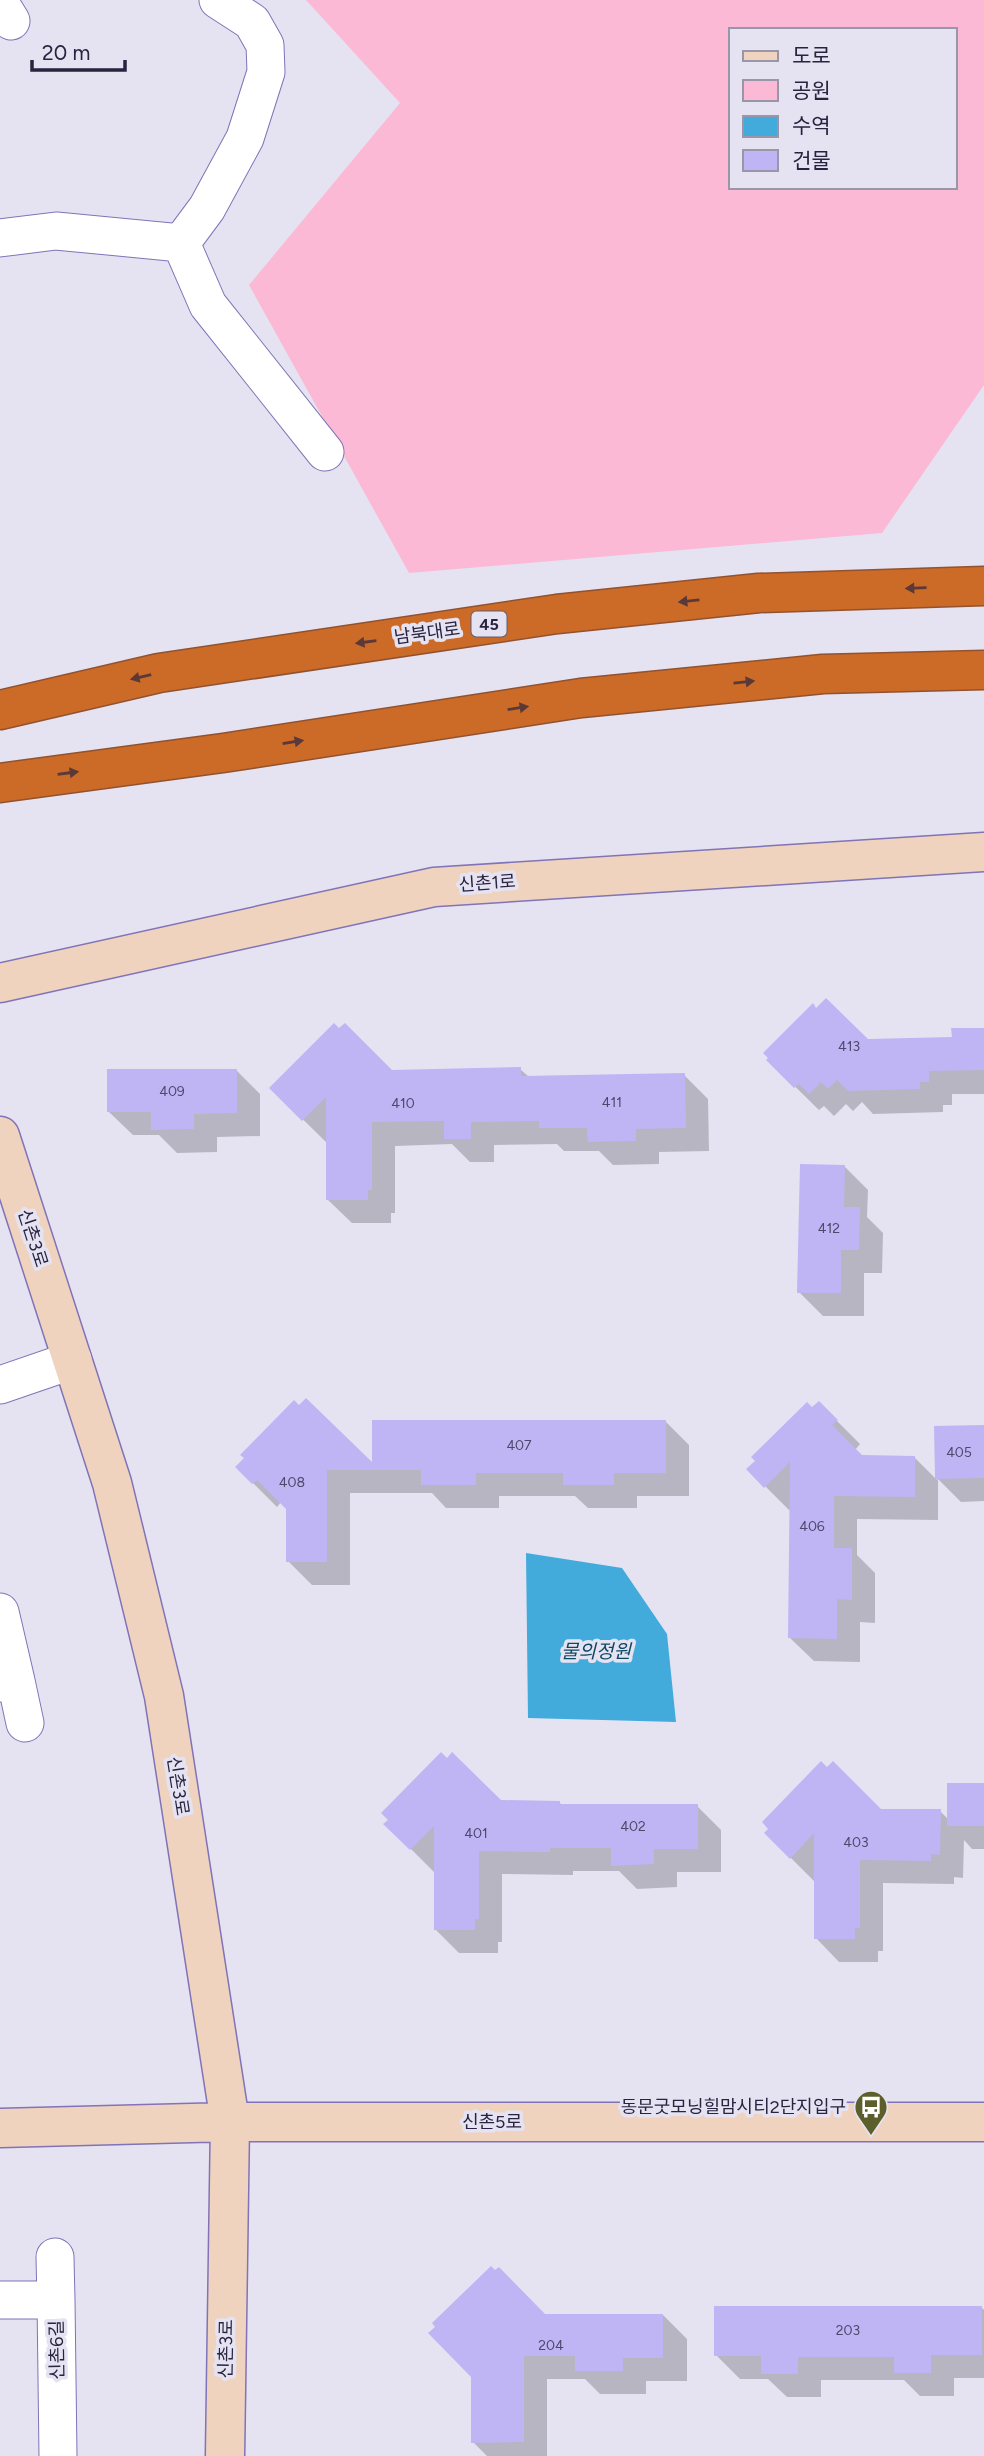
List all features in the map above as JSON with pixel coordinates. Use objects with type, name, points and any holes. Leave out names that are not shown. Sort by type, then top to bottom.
[{"type":"highway","name":"남북대로","points":[[0,710],[159,673],[557,614],[759,593],[984,586]]},
{"type":"highway","points":[[0,782],[223,752],[581,698],[823,674],[984,670]]},
{"type":"street","points":[[181,243],[207,208],[245,138],[266,72],[265,45],[252,22],[218,0]]},
{"type":"street","points":[[0,238],[56,231],[181,243]]},
{"type":"street","points":[[181,243],[208,305],[325,452]]},
{"type":"street","name":"신촌1로","points":[[0,983],[434,887],[984,852]]},
{"type":"street","name":"신촌3로","points":[[0,1136],[112,1483],[164,1696],[230,2122],[225,2456]]},
{"type":"street","points":[[0,1385],[72,1360]]},
{"type":"street","points":[[0,1612],[8,1682],[25,1723]]},
{"type":"street","name":"신촌5로","points":[[0,2128],[230,2122],[984,2122]]},
{"type":"street","points":[[55,2257],[56,2300]]},
{"type":"street","name":"신촌6길","points":[[0,2300],[56,2300],[58,2456]]},
{"type":"green space","points":[[306,0],[984,0],[984,385],[882,533],[409,573],[249,285],[400,103]]},
{"type":"water","name":"물의정원","points":[[526,1553],[622,1568],[667,1634],[676,1722],[528,1718]]},
{"type":"building","points":[[826,998],[868,1039],[952,1037],[951,1028],[984,1028],[984,1070],[929,1071],[929,1082],[920,1082],[920,1089],[848,1091],[837,1080],[828,1089],[821,1082],[809,1094],[799,1084],[794,1088],[766,1060],[768,1058],[763,1053],[813,1003],[816,1008]]},
{"type":"building","points":[[334,1023],[339,1028],[345,1023],[392,1070],[521,1067],[521,1076],[685,1073],[686,1128],[636,1129],[636,1141],[588,1142],[587,1128],[539,1128],[539,1121],[471,1122],[471,1139],[444,1139],[444,1121],[372,1122],[372,1190],[368,1190],[368,1200],[326,1200],[326,1097],[302,1121],[269,1088]]},
{"type":"building","points":[[107,1069],[237,1069],[237,1113],[194,1114],[194,1129],[151,1130],[151,1112],[107,1112]]},
{"type":"building","points":[[800,1164],[845,1165],[844,1207],[860,1207],[859,1250],[841,1250],[841,1293],[797,1293]]},
{"type":"building","points":[[306,1398],[372,1462],[372,1420],[666,1420],[666,1473],[614,1473],[614,1485],[563,1485],[563,1473],[476,1473],[476,1485],[421,1485],[421,1470],[327,1470],[327,1562],[286,1562],[286,1509],[257,1480],[252,1484],[235,1467],[244,1458],[240,1455],[294,1400],[299,1405]]},
{"type":"building","points":[[819,1401],[838,1420],[832,1425],[862,1455],[915,1456],[915,1497],[834,1496],[834,1548],[852,1548],[852,1600],[837,1599],[837,1639],[788,1638],[790,1462],[764,1488],[746,1469],[755,1461],[751,1457],[807,1402],[812,1407]]},
{"type":"building","points":[[984,1425],[984,1478],[935,1479],[934,1426]]},
{"type":"building","points":[[441,1752],[447,1758],[452,1752],[501,1800],[560,1801],[560,1804],[698,1804],[698,1849],[654,1849],[654,1864],[611,1866],[611,1848],[550,1848],[550,1852],[479,1851],[479,1919],[475,1919],[475,1930],[434,1930],[434,1826],[410,1850],[383,1824],[388,1820],[381,1813]]},
{"type":"building","points":[[821,1761],[827,1767],[833,1761],[881,1809],[941,1809],[940,1855],[931,1854],[931,1861],[860,1860],[860,1928],[855,1928],[855,1939],[814,1939],[814,1833],[790,1859],[764,1833],[768,1829],[762,1822]]},
{"type":"building","points":[[947,1783],[984,1783],[984,1826],[947,1826]]},
{"type":"building","points":[[491,2266],[495,2270],[499,2267],[545,2314],[663,2314],[663,2358],[623,2358],[623,2371],[575,2371],[575,2356],[524,2356],[524,2442],[471,2443],[471,2377],[428,2333],[435,2327],[432,2323]]},
{"type":"building","points":[[714,2306],[982,2306],[982,2355],[931,2355],[931,2373],[894,2373],[894,2357],[798,2357],[798,2374],[761,2374],[761,2356],[714,2356]]},
{"type":"place","name":"동문굿모닝힐맘시티2단지입구","points":[[871,2137]]}]
